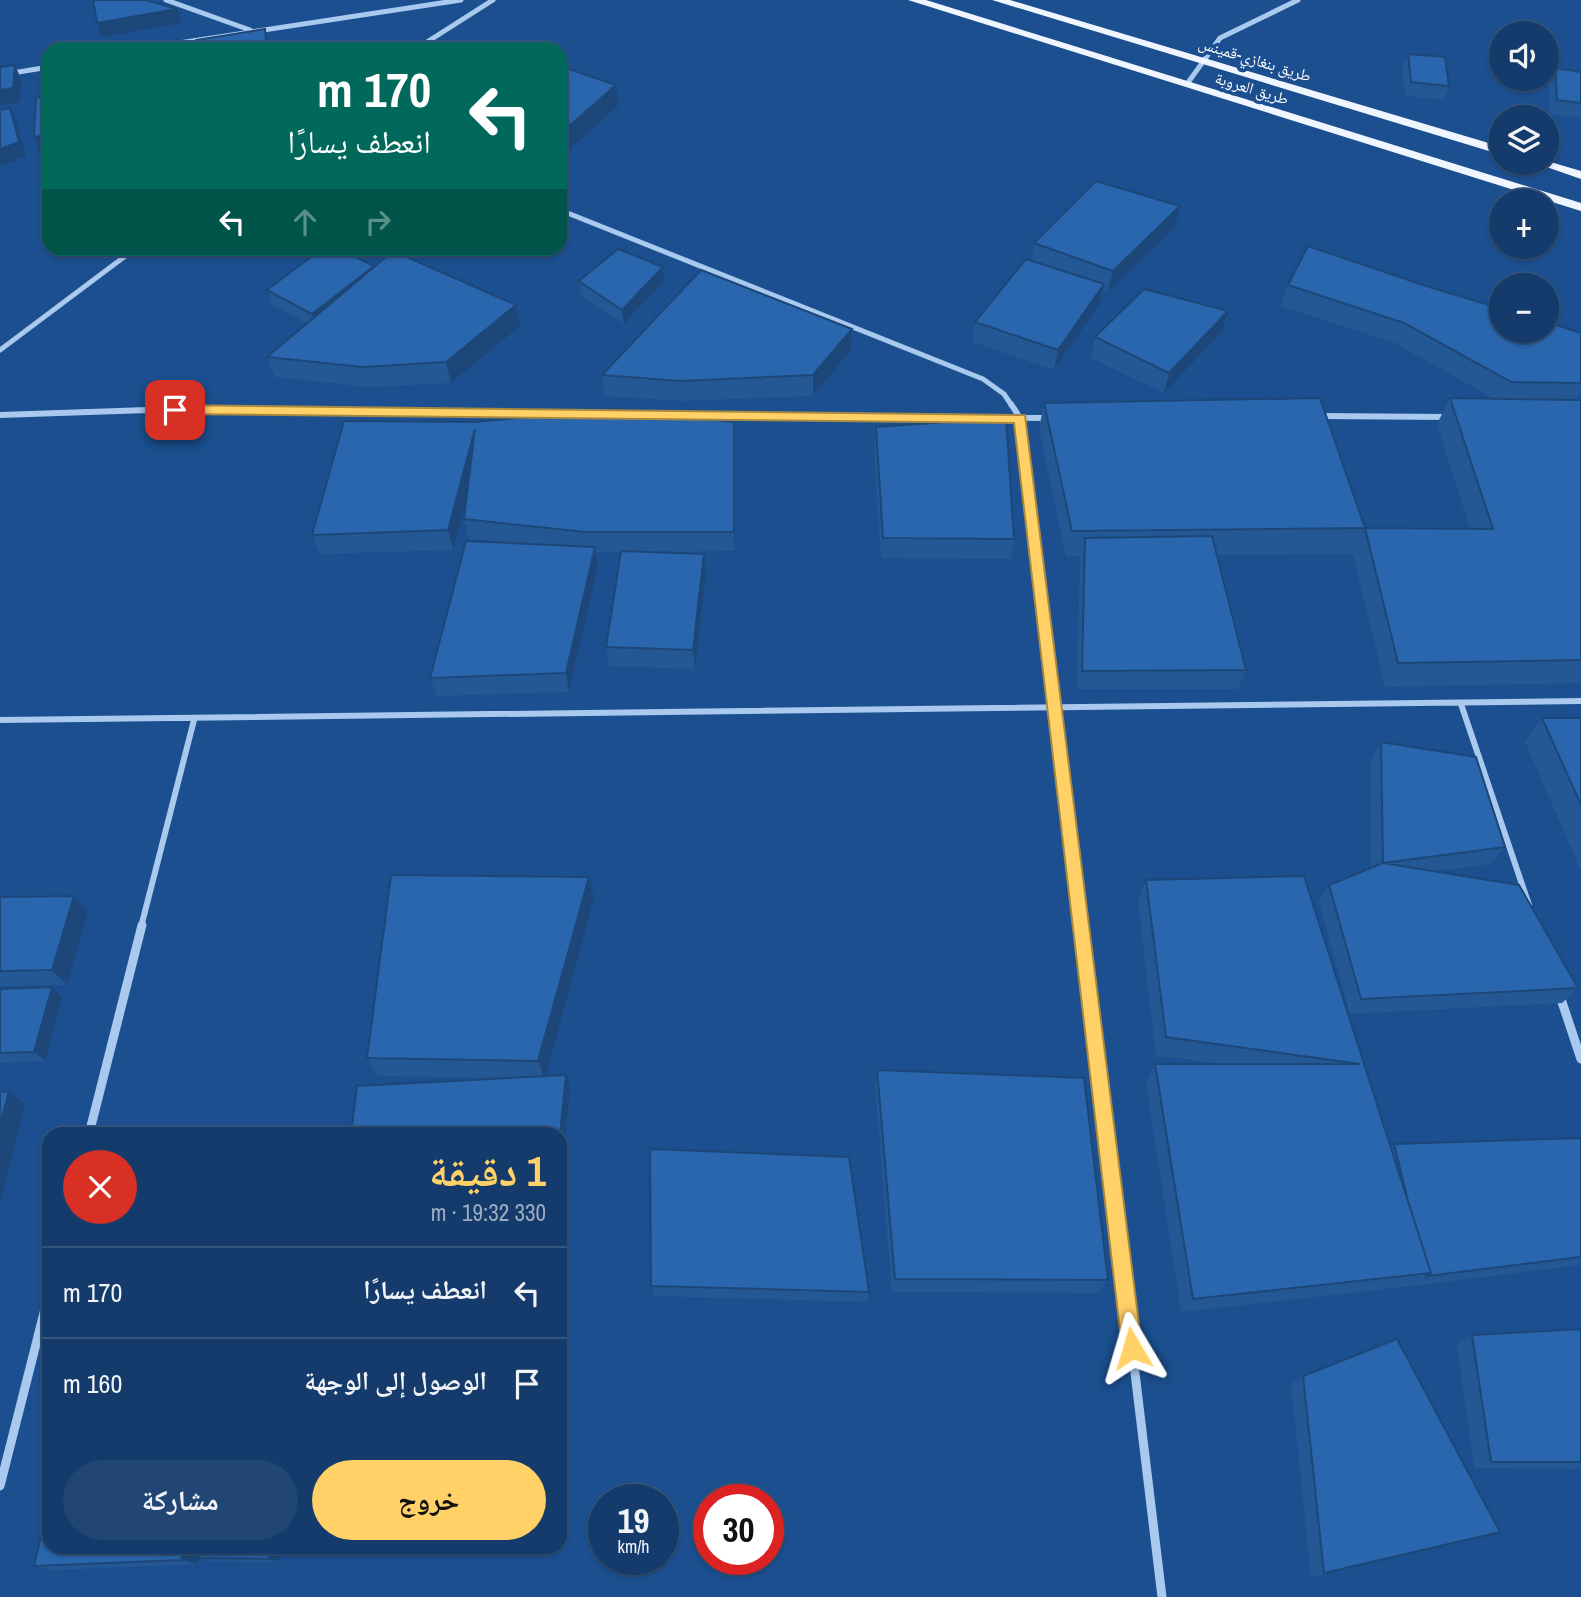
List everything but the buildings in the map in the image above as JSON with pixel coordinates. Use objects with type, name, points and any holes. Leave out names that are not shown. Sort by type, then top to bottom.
[{"type":"main road","name":"طريق العروبة","points":[[914,0],[1581,207]]},
{"type":"main road","name":"طريق بنغازي-قمينس","points":[[998,0],[1489,147]]},
{"type":"main road","points":[[1559,168],[1581,175]]},
{"type":"street","points":[[166,0],[250,30]]},
{"type":"street","points":[[184,42],[461,0]]},
{"type":"street","points":[[426,42],[493,0]]},
{"type":"street","points":[[1187,84],[1220,38],[1298,0]]},
{"type":"street","points":[[0,75],[42,68]]},
{"type":"street","points":[[567,213],[983,379],[1004,394],[1020,418],[1162,1597]]},
{"type":"street","points":[[0,350],[125,256]]},
{"type":"street","points":[[0,415],[148,410],[577,414]]},
{"type":"street","points":[[646,414],[1060,417]]},
{"type":"street","points":[[1305,416],[1457,417]]},
{"type":"street","points":[[0,720],[1055,710],[1581,701]]},
{"type":"street","points":[[1461,704],[1531,912]]},
{"type":"street","points":[[91,1127],[194,720]]},
{"type":"street","points":[[1558,990],[1581,1059]]},
{"type":"street","points":[[0,1486],[42,1321]]},
{"type":"route","points":[[175,410],[1020,418],[1132,1348]]}]
